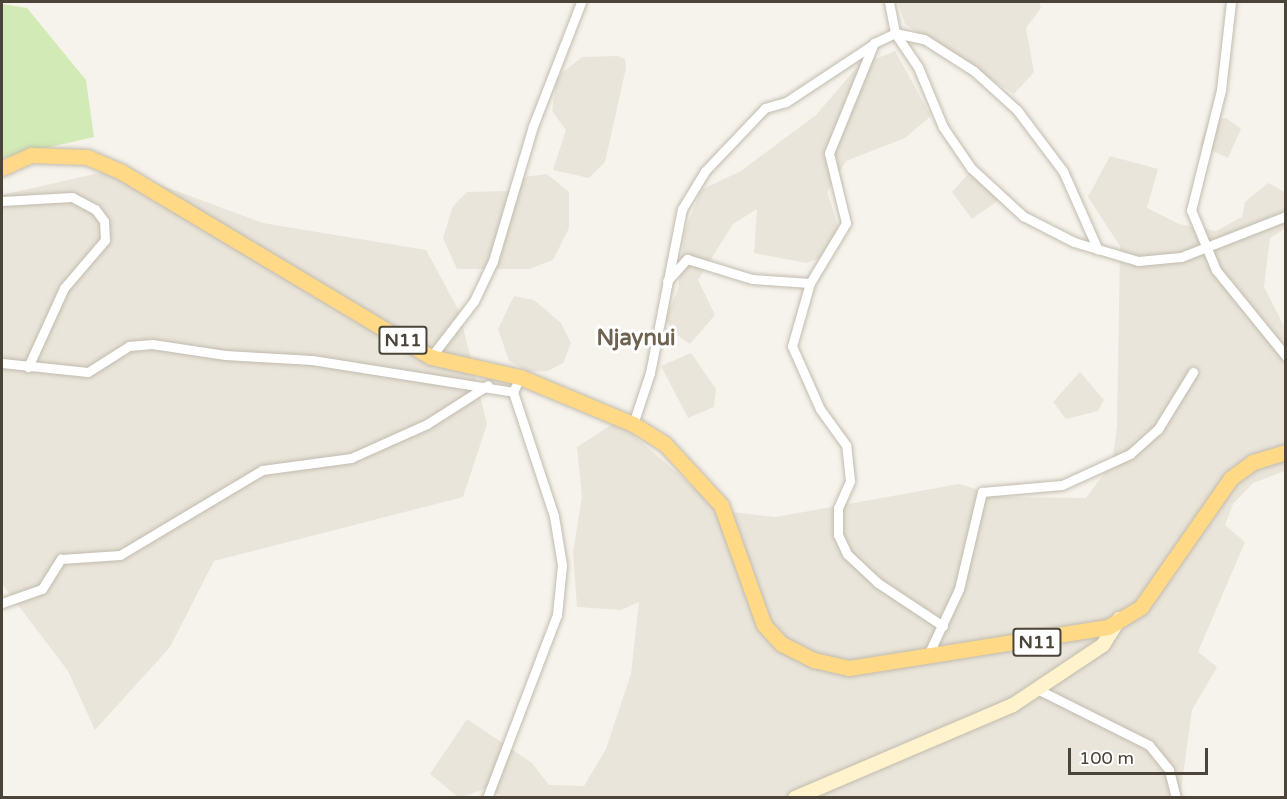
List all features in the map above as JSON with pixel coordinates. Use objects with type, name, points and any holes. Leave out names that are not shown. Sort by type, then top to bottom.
[{"type":"highway","name":"N11","points":[[2,168],[31,155],[87,157],[120,171],[431,357],[520,377],[633,424],[664,443],[721,505],[764,625],[782,644],[814,660],[849,668],[1091,632],[1120,618],[1141,607],[1231,478],[1253,462],[1286,452]]},
{"type":"main road","points":[[795,798],[1039,690],[1103,645],[1120,618]]},
{"type":"street","points":[[431,357],[474,301],[494,261],[533,126],[581,2]]},
{"type":"street","points":[[889,2],[895,33],[970,168],[1023,216],[1098,250],[1138,261],[1204,250],[1286,216]]},
{"type":"street","points":[[1231,2],[1221,90],[1191,198],[1204,250],[1286,356]]},
{"type":"street","points":[[633,424],[682,209],[705,171],[765,108],[786,102],[874,44],[895,33],[924,39],[974,71],[1017,110],[1063,171],[1098,250]]},
{"type":"street","points":[[874,44],[828,153],[846,223],[810,283],[792,346],[820,409],[846,445],[850,481],[838,508],[838,536],[847,554],[878,583],[943,626]]},
{"type":"street","points":[[2,201],[72,197],[95,209],[104,221],[105,240],[64,288],[28,367]]},
{"type":"street","points":[[667,281],[687,259],[752,279],[810,283]]},
{"type":"street","points":[[2,363],[88,372],[129,346],[152,344],[488,386],[513,392]]},
{"type":"street","points":[[928,655],[959,589],[982,492],[1062,484],[1130,454],[1158,429],[1193,372]]},
{"type":"street","points":[[487,798],[557,615],[562,565],[554,516],[513,392],[520,377]]},
{"type":"street","points":[[2,603],[42,589],[61,559],[120,555],[262,470],[351,458],[427,424],[488,386]]},
{"type":"street","points":[[1039,690],[1149,745],[1168,770],[1176,798]]},
{"type":"shaded area","points":[[898,2],[1039,2],[1041,8],[1026,28],[1034,72],[1014,94],[905,24]]},
{"type":"shaded area","points":[[895,51],[931,116],[905,138],[846,161],[827,192],[840,232],[827,256],[806,263],[754,253],[757,209],[733,224],[698,280],[715,315],[690,344],[673,332],[665,318],[678,290],[685,230],[701,190],[741,171],[816,115],[858,66]]},
{"type":"shaded area","points":[[618,56],[625,59],[626,68],[605,162],[589,178],[553,170],[566,130],[552,111],[557,77],[582,57]]},
{"type":"shaded area","points":[[1226,118],[1241,129],[1228,158],[1200,145],[1208,123]]},
{"type":"shaded area","points":[[1110,156],[1158,169],[1147,208],[1179,224],[1216,231],[1242,217],[1245,202],[1268,183],[1285,192],[1285,229],[1270,238],[1264,287],[1285,328],[1285,471],[1253,483],[1233,504],[1225,525],[1245,542],[1198,652],[1217,667],[1192,710],[1180,797],[502,798],[490,787],[459,798],[430,774],[467,719],[532,763],[549,785],[584,786],[606,749],[631,674],[639,602],[621,610],[577,607],[573,552],[582,497],[577,447],[617,421],[721,511],[776,517],[959,484],[1004,497],[1086,498],[1112,463],[1117,427],[1120,246],[1088,197]]},
{"type":"shaded area","points":[[117,169],[263,223],[426,250],[459,311],[487,424],[463,497],[214,561],[170,647],[95,730],[68,671],[2,584],[2,195]]},
{"type":"shaded area","points":[[969,173],[999,200],[972,219],[952,192]]},
{"type":"shaded area","points":[[547,174],[569,192],[569,228],[553,260],[529,269],[457,269],[443,238],[453,206],[467,192],[509,191],[524,177]]},
{"type":"shaded area","points":[[514,296],[534,300],[561,323],[571,343],[563,363],[548,371],[529,372],[509,361],[498,329]]},
{"type":"shaded area","points":[[691,353],[716,389],[714,407],[688,418],[661,366]]},
{"type":"shaded area","points":[[1080,372],[1104,400],[1098,411],[1066,419],[1053,402]]},
{"type":"green space","points":[[2,4],[27,8],[86,80],[94,137],[2,158]]},
{"type":"district","name":"Njaynui","points":[[636,339]]}]
